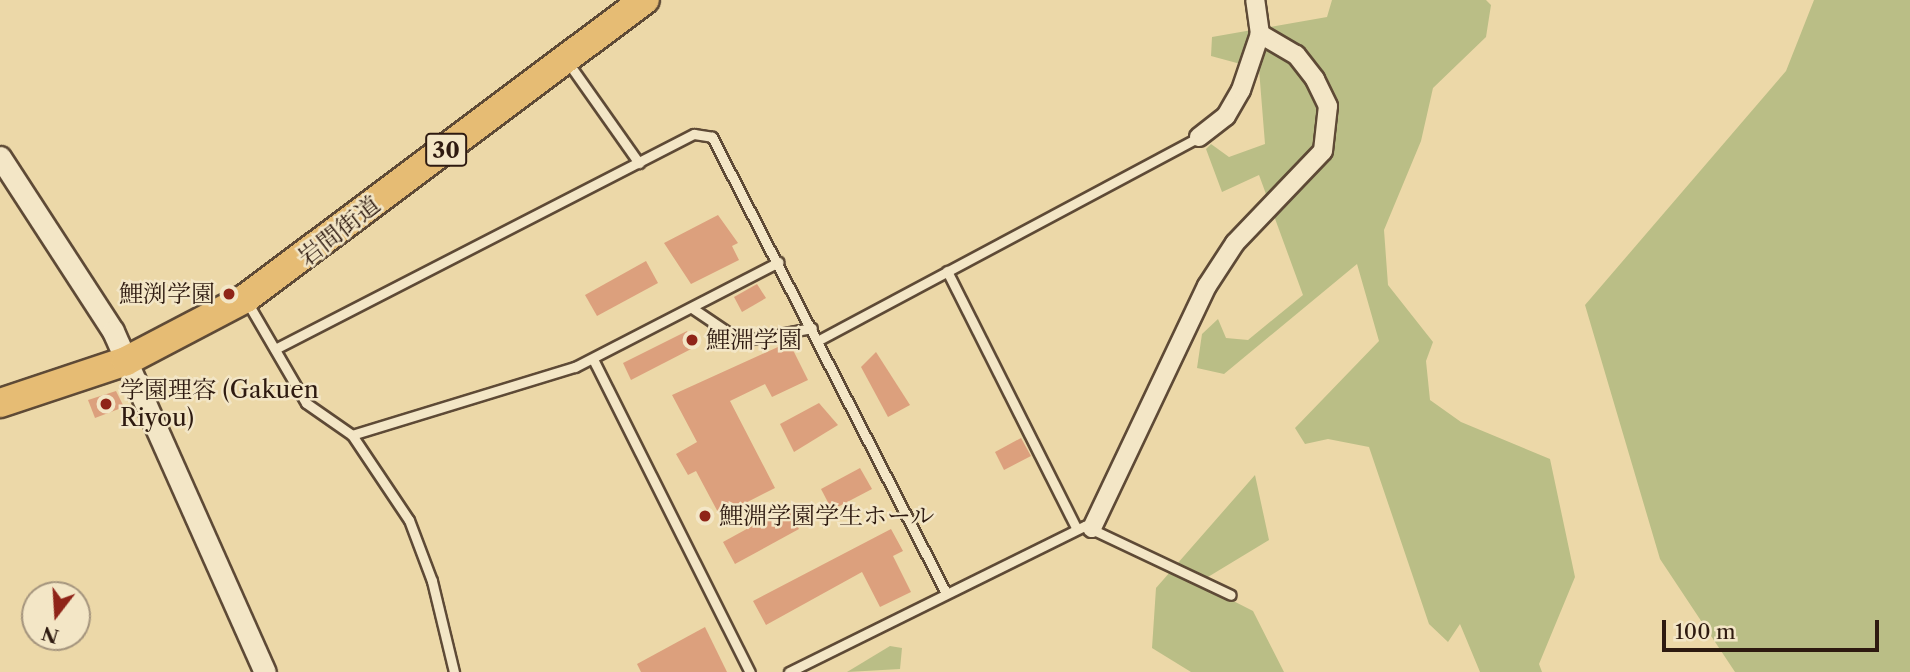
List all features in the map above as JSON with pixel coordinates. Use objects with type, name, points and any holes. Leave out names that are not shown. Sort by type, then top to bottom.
[{"type":"main road","name":"岩間街道","points":[[0,403],[126,361],[246,298],[645,0]]},
{"type":"street","points":[[1199,137],[1226,116],[1260,34],[1255,0]]},
{"type":"street","points":[[1084,528],[1207,286],[1235,243],[1323,151],[1328,106],[1315,79],[1296,55],[1260,34]]},
{"type":"street","points":[[0,157],[126,361],[265,672]]},
{"type":"lane","points":[[566,59],[639,163]]},
{"type":"lane","points":[[275,349],[694,134],[712,138],[819,340],[944,591]]},
{"type":"lane","points":[[819,340],[1199,137]]},
{"type":"lane","points":[[352,435],[593,359],[778,262]]},
{"type":"lane","points":[[947,271],[1084,528],[1231,595]]},
{"type":"lane","points":[[246,298],[318,416],[352,435],[424,552],[454,672]]},
{"type":"lane","points":[[692,307],[741,341],[812,328]]},
{"type":"lane","points":[[593,359],[750,672]]},
{"type":"lane","points":[[789,672],[944,591],[1084,528]]},
{"type":"green space","points":[[1332,0],[1486,0],[1491,5],[1486,37],[1433,88],[1421,141],[1384,230],[1388,285],[1433,342],[1426,361],[1430,400],[1461,422],[1550,459],[1575,577],[1539,664],[1542,672],[1480,672],[1460,624],[1448,642],[1429,624],[1369,447],[1328,439],[1305,444],[1295,428],[1379,341],[1357,264],[1224,374],[1197,368],[1202,334],[1218,319],[1226,338],[1248,340],[1303,295],[1259,175],[1222,192],[1206,149],[1211,144],[1229,157],[1265,144],[1259,69],[1211,56],[1212,37],[1327,17]]},
{"type":"green space","points":[[1814,0],[1910,0],[1910,672],[1735,672],[1660,559],[1585,305],[1786,71]]},
{"type":"green space","points":[[1255,475],[1269,540],[1198,583],[1253,611],[1284,672],[1191,672],[1152,648],[1156,588]]},
{"type":"green space","points":[[890,646],[902,648],[900,669],[847,672]]},
{"type":"building","points":[[718,215],[738,243],[732,246],[739,260],[691,284],[664,243]]},
{"type":"building","points":[[646,261],[658,283],[597,316],[585,295]]},
{"type":"building","points":[[757,284],[766,298],[742,312],[734,297]]},
{"type":"building","points":[[687,331],[695,347],[631,380],[623,363]]},
{"type":"building","points":[[789,342],[808,380],[772,397],[765,384],[730,401],[775,488],[720,516],[696,471],[688,475],[676,454],[697,442],[672,395]]},
{"type":"building","points":[[876,352],[910,405],[888,417],[861,367]]},
{"type":"building","name":"学園理容 (Gakuen Riyou)","points":[[116,391],[124,407],[95,418],[88,400]]},
{"type":"building","points":[[819,403],[838,425],[794,452],[780,424]]},
{"type":"building","points":[[1021,438],[1031,456],[1004,470],[995,452]]},
{"type":"building","points":[[860,468],[872,489],[832,510],[821,489]]},
{"type":"building","points":[[787,507],[799,529],[735,564],[723,542]]},
{"type":"building","points":[[891,529],[903,551],[893,556],[911,592],[880,607],[862,572],[766,625],[753,601]]},
{"type":"building","points":[[705,627],[727,672],[641,672],[637,664]]},
{"type":"place","name":"鯉渕学園","points":[[229,294]]},
{"type":"place","name":"鯉淵学園","points":[[692,340]]},
{"type":"place","name":"学園理容 (Gakuen Riyou)","points":[[106,404]]},
{"type":"place","name":"鯉淵学園学生ホール","points":[[705,516]]}]
